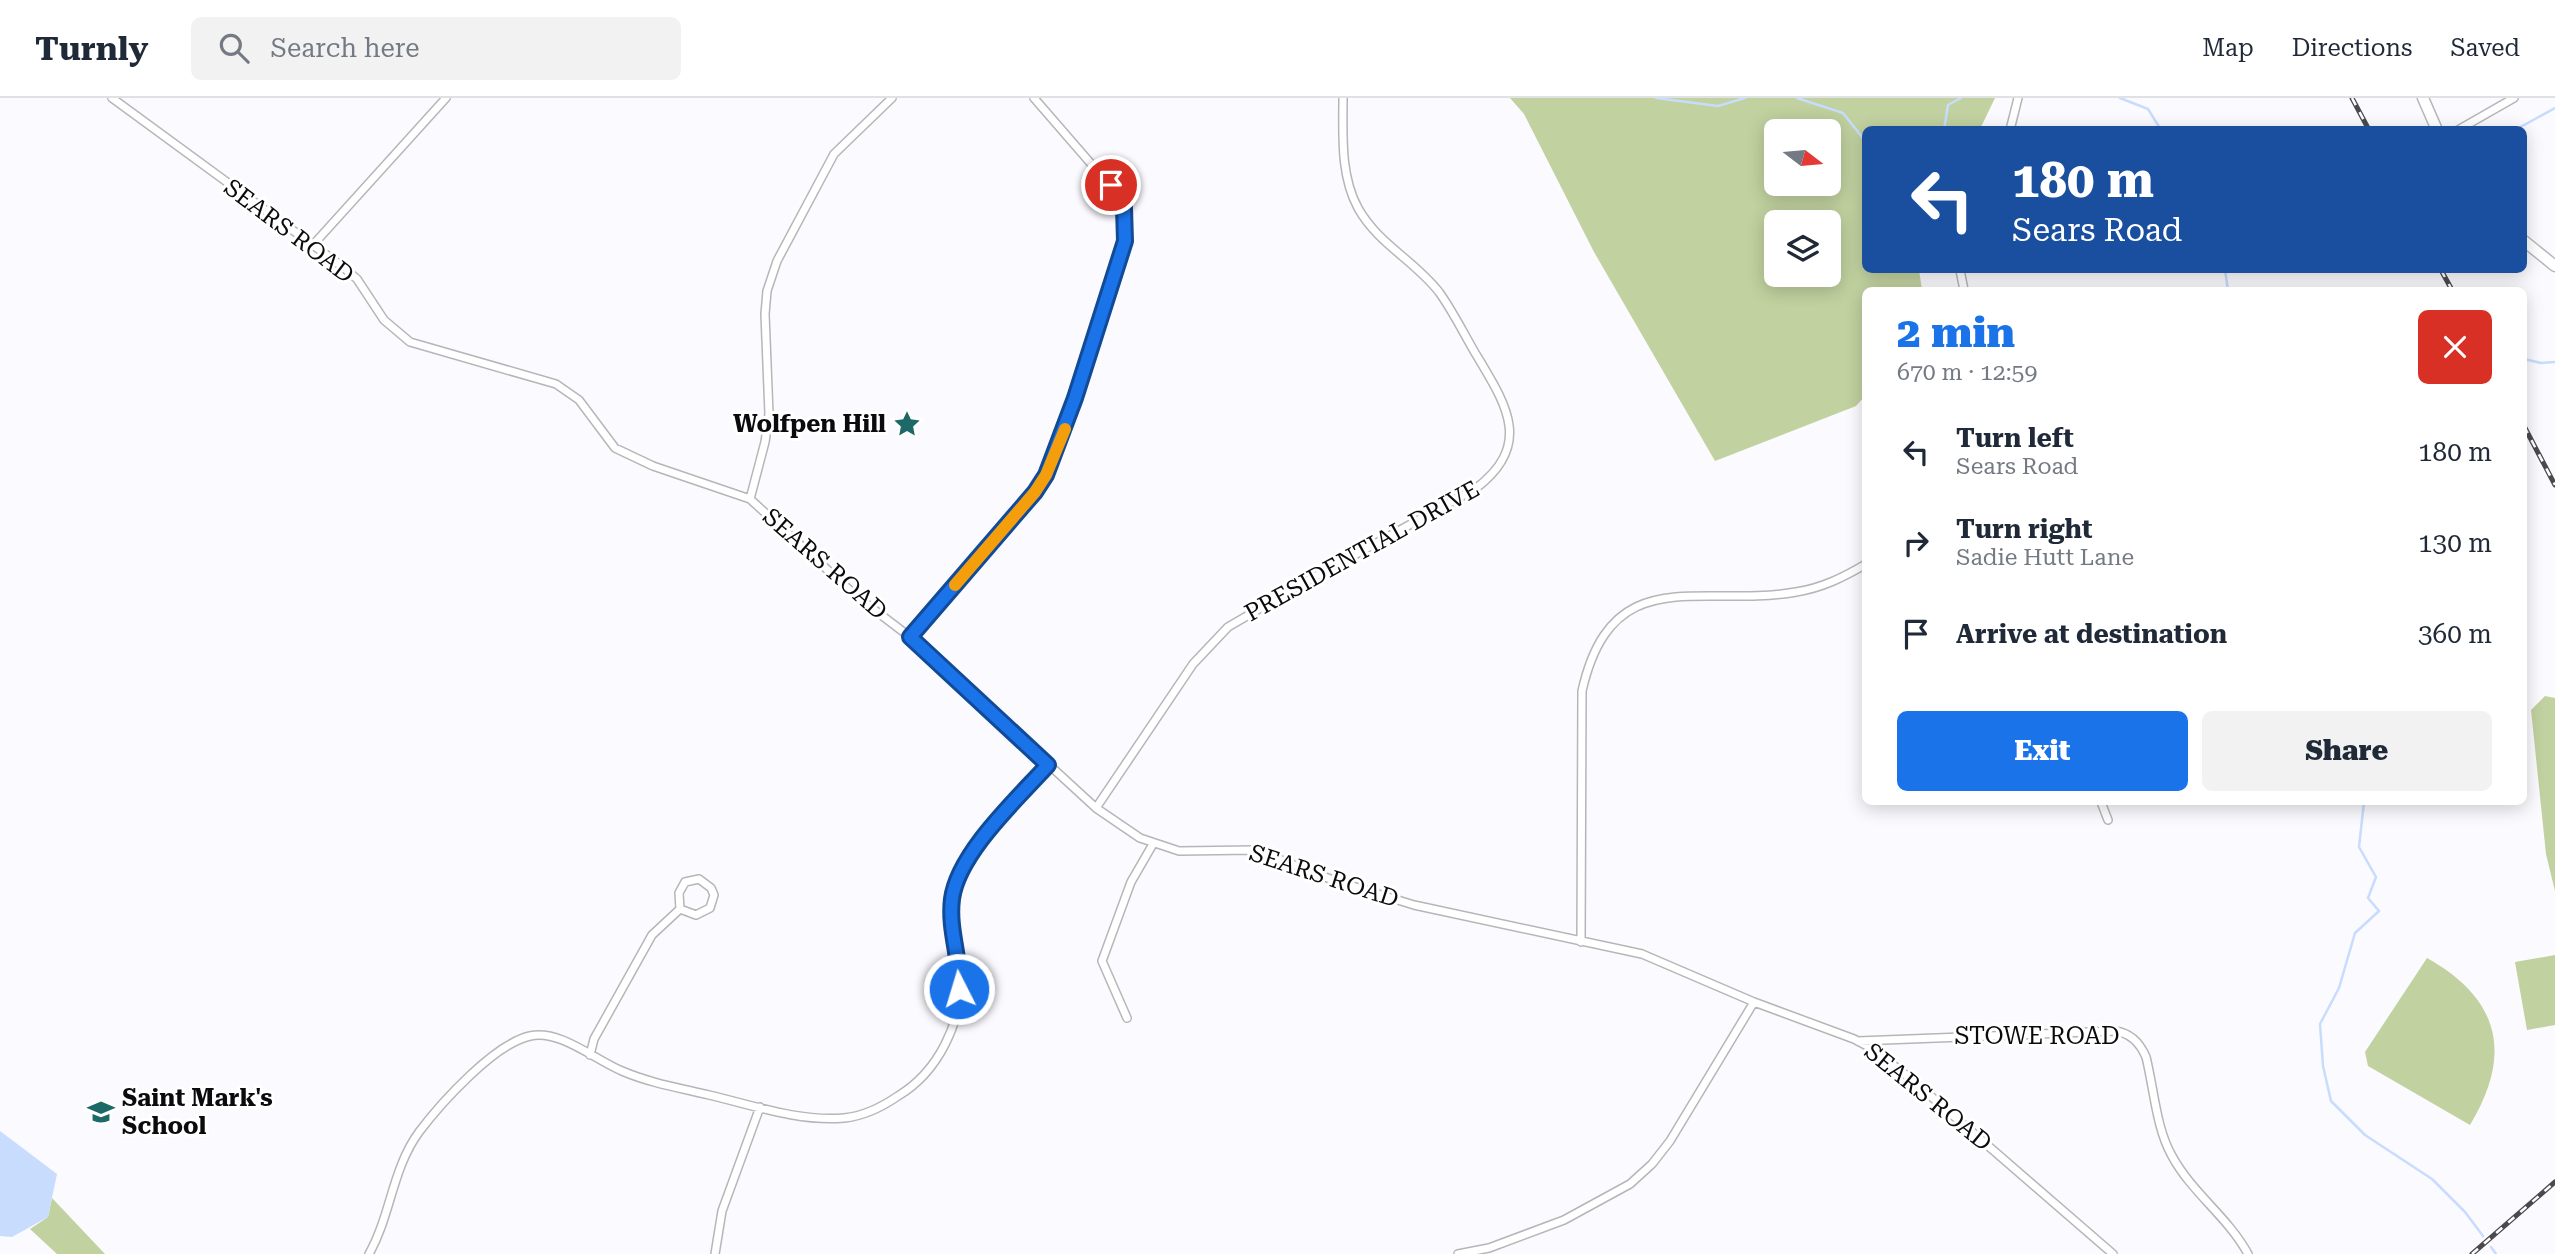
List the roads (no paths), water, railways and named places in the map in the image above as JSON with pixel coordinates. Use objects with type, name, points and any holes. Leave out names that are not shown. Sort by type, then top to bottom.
[{"type":"street","name":"SEARS ROAD","points":[[111,98],[352,275],[384,320],[410,342],[556,384],[586,407],[615,448],[653,466],[750,499],[852,592],[910,637],[1096,808],[1153,845],[1179,851],[1255,850],[1388,898],[1475,921],[1656,959],[1754,1002],[1857,1041],[1871,1048],[1911,1079],[2113,1254]]},
{"type":"street","points":[[312,246],[446,98]]},
{"type":"street","points":[[750,499],[765,442],[769,414],[765,314],[767,291],[777,261],[834,154],[892,98]]},
{"type":"street","points":[[910,637],[1035,492],[1046,475],[1124,249],[1125,215],[1119,196],[1034,98]]},
{"type":"street","name":"PRESIDENTIAL DRIVE","points":[[1096,808],[1193,664],[1228,627],[1296,586],[1475,489],[1498,470],[1508,450],[1510,430],[1506,407],[1438,292],[1383,242],[1356,205],[1345,168],[1343,98]]},
{"type":"street","points":[[2011,126],[2018,98]]},
{"type":"street","points":[[2423,98],[2435,126]]},
{"type":"street","points":[[2465,126],[2514,98]]},
{"type":"street","points":[[2527,243],[2555,266]]},
{"type":"street","points":[[1581,942],[1582,691],[1592,656],[1606,633],[1631,610],[1664,597],[1795,592],[1842,578],[1862,566]]},
{"type":"street","points":[[369,1254],[406,1152],[421,1130],[490,1058],[514,1042],[530,1036],[545,1035],[656,1083],[783,1113],[844,1118],[869,1112],[900,1096],[925,1075],[944,1044],[957,1008],[960,975],[952,934],[952,898],[957,880],[992,827],[1048,765]]},
{"type":"street","points":[[2102,805],[2108,820]]},
{"type":"street","points":[[1127,1018],[1102,961],[1131,882],[1153,845]]},
{"type":"street","points":[[699,879],[711,887],[714,895],[710,908],[696,915],[680,909],[679,893],[685,882],[699,879]]},
{"type":"street","points":[[590,1055],[594,1039],[652,935],[680,909]]},
{"type":"street","points":[[1458,1254],[1489,1248],[1564,1220],[1618,1193],[1642,1175],[1670,1141],[1754,1002]]},
{"type":"street","name":"STOWE ROAD","points":[[1857,1041],[2115,1031],[2131,1036],[2142,1046],[2146,1057],[2163,1136],[2171,1156],[2237,1233],[2248,1254]]},
{"type":"street","points":[[715,1254],[722,1211],[760,1107]]},
{"type":"water","points":[[0,1131],[57,1174],[48,1217],[12,1237],[0,1236]]},
{"type":"waterway","points":[[1656,98],[1718,106],[1745,98]]},
{"type":"waterway","points":[[1797,98],[1843,113],[1862,137]]},
{"type":"waterway","points":[[1945,126],[1948,105],[1961,98]]},
{"type":"waterway","points":[[2120,98],[2148,109],[2159,126]]},
{"type":"waterway","points":[[2522,126],[2555,108]]},
{"type":"waterway","points":[[2225,273],[2228,287]]},
{"type":"waterway","points":[[2527,360],[2541,363],[2555,362]]},
{"type":"waterway","points":[[2364,805],[2359,847],[2376,877],[2368,898],[2379,911],[2355,933],[2339,988],[2320,1024],[2323,1066],[2331,1101],[2365,1135],[2432,1179],[2465,1212],[2483,1236]]},
{"type":"waterway","points":[[2491,1247],[2496,1254]]},
{"type":"railway","points":[[2352,98],[2367,126]]},
{"type":"railway","points":[[2443,273],[2450,287]]},
{"type":"railway","points":[[2527,432],[2555,485]]},
{"type":"railway","points":[[2472,1254],[2555,1182]]},
{"type":"place","name":"Wolfpen Hill","points":[[907,424]]},
{"type":"place","name":"Saint Mark's School","points":[[101,1112]]}]
